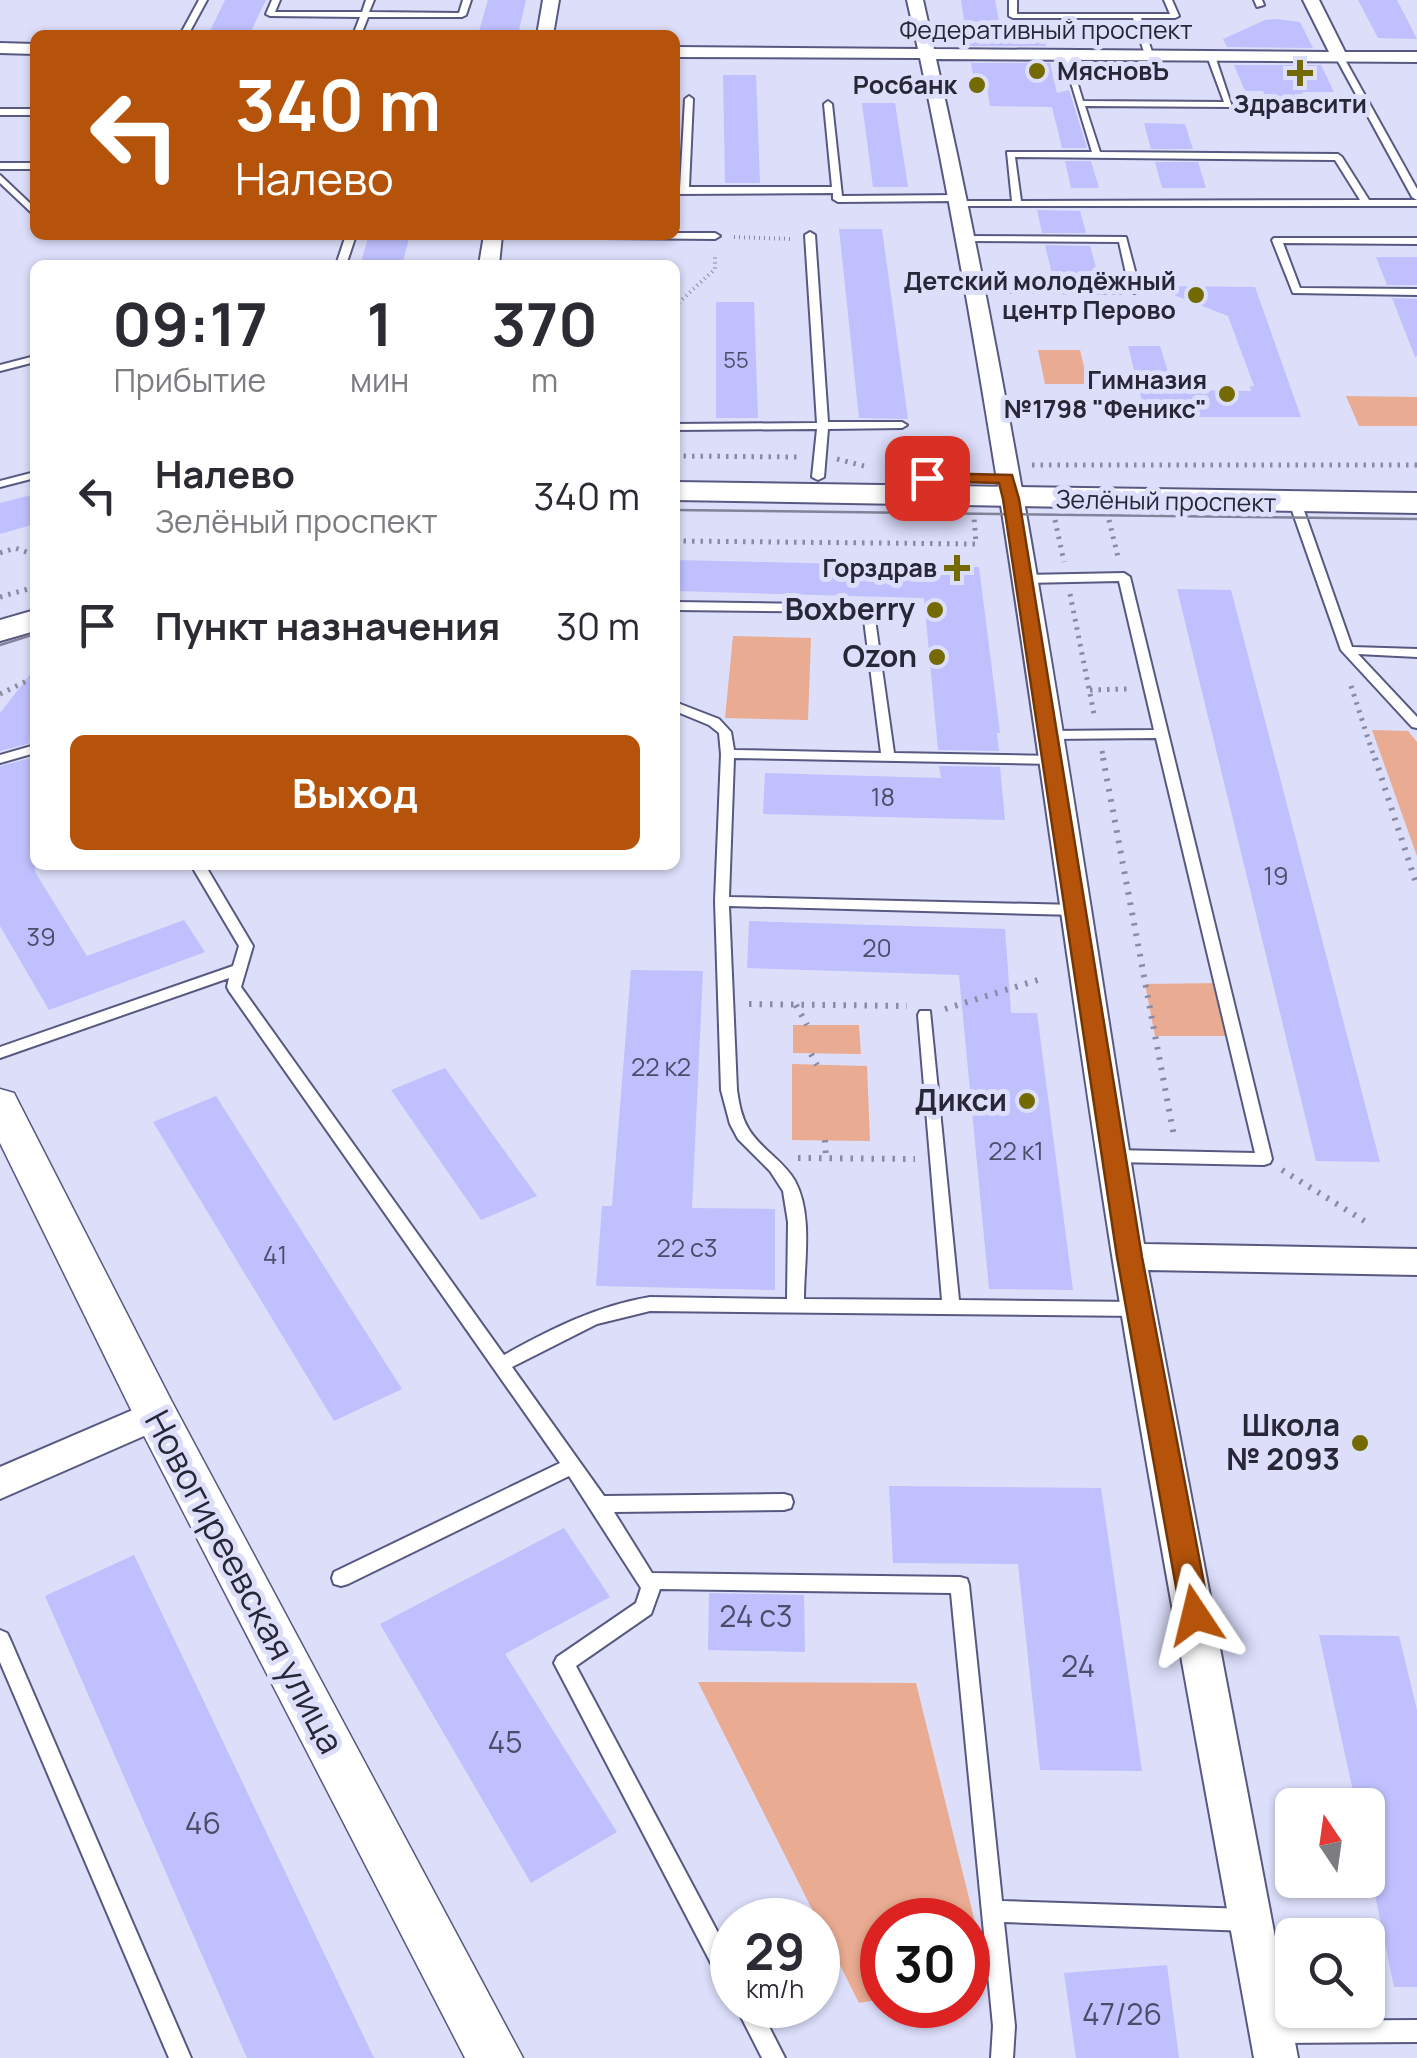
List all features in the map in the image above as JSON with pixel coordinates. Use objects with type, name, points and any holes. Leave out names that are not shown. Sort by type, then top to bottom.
[{"type":"main road","name":"Зелёный проспект","points":[[680,476],[818,477],[1008,489],[1103,500],[1417,503]]},
{"type":"main road","name":"Зелёный проспект","points":[[680,491],[1417,482]]},
{"type":"main road","points":[[0,612],[30,603]]},
{"type":"main road","points":[[0,631],[30,622]]},
{"type":"street","points":[[546,30],[551,0]]},
{"type":"street","points":[[914,0],[960,201],[1024,579],[1130,1257],[1274,2045]]},
{"type":"street","points":[[1311,0],[1339,56]]},
{"type":"street","points":[[0,48],[30,48]]},
{"type":"street","name":"Федеративный проспект","points":[[680,52],[1417,57]]},
{"type":"street","name":"Новогиреевская улица","points":[[1,1107],[156,1414],[495,2058]]},
{"type":"street","points":[[1130,1257],[1417,1262]]},
{"type":"street","points":[[0,1484],[156,1414]]},
{"type":"lane","points":[[187,30],[203,0]]},
{"type":"lane","points":[[276,0],[270,14],[462,15],[467,0]]},
{"type":"lane","points":[[359,30],[370,0]]},
{"type":"lane","points":[[1012,0],[1013,16],[1175,16],[1168,0]]},
{"type":"lane","points":[[1136,16],[1149,55]]},
{"type":"lane","points":[[1065,55],[1097,155]]},
{"type":"lane","points":[[1080,103],[1229,105],[1211,56]]},
{"type":"lane","points":[[828,104],[838,199],[1017,204],[1366,203],[1416,195],[1339,56]]},
{"type":"lane","points":[[690,99],[680,190],[837,190]]},
{"type":"lane","points":[[0,112],[30,112]]},
{"type":"lane","points":[[1017,204],[1010,154],[1338,157],[1366,203]]},
{"type":"lane","points":[[0,166],[30,166]]},
{"type":"lane","points":[[0,178],[30,208]]},
{"type":"lane","points":[[680,236],[715,236]]},
{"type":"lane","points":[[810,238],[822,426],[818,477]]},
{"type":"lane","points":[[966,238],[1122,239],[1135,290],[974,288]]},
{"type":"lane","points":[[1417,241],[1277,240],[1296,291],[1417,292]]},
{"type":"lane","points":[[0,368],[30,360]]},
{"type":"lane","points":[[680,427],[902,426]]},
{"type":"lane","points":[[0,484],[30,475]]},
{"type":"lane","points":[[1295,502],[1348,650],[1417,724]]},
{"type":"lane","points":[[1024,579],[1124,577],[1264,1159],[1114,1156]]},
{"type":"lane","points":[[680,606],[869,608],[888,757]]},
{"type":"lane","points":[[1348,650],[1417,653]]},
{"type":"lane","points":[[680,708],[714,722],[725,732],[728,754],[722,901],[728,1090],[734,1120],[749,1146],[787,1181],[794,1202],[795,1305]]},
{"type":"lane","points":[[728,754],[888,757],[1051,748],[1162,734]]},
{"type":"lane","points":[[0,759],[30,750]]},
{"type":"lane","points":[[201,870],[246,946],[234,988],[599,1504],[651,1587],[644,1608],[564,1663],[710,1938]]},
{"type":"lane","points":[[722,901],[1076,910]]},
{"type":"lane","points":[[0,1053],[240,969]]},
{"type":"lane","points":[[925,1015],[950,1306]]},
{"type":"lane","points":[[501,1365],[581,1320],[620,1307],[1139,1309]]},
{"type":"lane","points":[[341,1578],[572,1466]]},
{"type":"lane","points":[[599,1504],[784,1502]]},
{"type":"lane","points":[[647,1581],[960,1585],[1004,2026],[1002,2058]]},
{"type":"lane","points":[[0,1640],[180,2058]]},
{"type":"lane","points":[[992,1910],[1252,1920]]},
{"type":"lane","points":[[758,2028],[774,2058]]},
{"type":"lane","points":[[1274,2045],[1417,2032]]},
{"type":"path","points":[[680,301],[715,269],[715,236],[810,238]]},
{"type":"path","points":[[1047,466],[1417,465]]},
{"type":"path","points":[[1103,500],[1124,577]]},
{"type":"path","points":[[680,541],[976,544],[974,516],[968,516]]},
{"type":"path","points":[[0,552],[15,548],[30,552]]},
{"type":"path","points":[[0,597],[30,588]]},
{"type":"path","points":[[1348,650],[1339,651],[1417,886]]},
{"type":"path","points":[[0,694],[30,679]]},
{"type":"path","points":[[1090,690],[1150,689]]},
{"type":"path","points":[[726,1003],[906,1006],[925,1015],[1044,978]]},
{"type":"path","points":[[796,1004],[807,1025]]},
{"type":"path","points":[[811,1054],[817,1065]]},
{"type":"path","points":[[825,1140],[826,1158]]},
{"type":"path","points":[[762,1158],[937,1160]]},
{"type":"path","points":[[1264,1159],[1366,1222]]},
{"type":"shaded area","points":[[1038,350],[1080,350],[1088,384],[1045,384]]},
{"type":"shaded area","points":[[1346,396],[1417,397],[1417,426],[1359,426]]},
{"type":"shaded area","points":[[733,636],[811,638],[808,720],[725,718]]},
{"type":"shaded area","points":[[1372,730],[1408,731],[1417,742],[1417,856]]},
{"type":"shaded area","points":[[1222,983],[1234,1036],[1155,1036],[1145,984]]},
{"type":"shaded area","points":[[793,1025],[859,1025],[861,1054],[793,1053]]},
{"type":"shaded area","points":[[792,1064],[867,1066],[870,1141],[792,1140]]},
{"type":"shaded area","points":[[698,1682],[916,1683],[969,1898],[860,1898],[859,2003],[840,1965],[840,1898],[806,1898]]},
{"type":"building","points":[[225,0],[266,0],[251,30],[210,30]]},
{"type":"building","points":[[488,0],[526,0],[519,30],[479,30]]},
{"type":"building","points":[[961,0],[995,0],[1000,26],[1041,26],[1046,46],[968,46]]},
{"type":"building","points":[[1358,0],[1397,0],[1417,39],[1378,38]]},
{"type":"building","points":[[1265,20],[1300,22],[1313,48],[1227,47],[1223,39]]},
{"type":"building","points":[[971,63],[1050,63],[1057,93],[1069,90],[1087,148],[1062,148],[1052,107],[990,106],[987,88],[975,88]]},
{"type":"building","points":[[1234,65],[1321,65],[1334,92],[1302,92],[1311,109],[1270,109],[1263,91],[1245,91]]},
{"type":"building","points":[[723,75],[756,75],[760,183],[725,183]]},
{"type":"building","points":[[862,103],[895,103],[908,187],[873,187]]},
{"type":"building","points":[[1144,123],[1185,124],[1193,149],[1151,149]]},
{"type":"building","points":[[1065,161],[1091,161],[1099,188],[1071,188]]},
{"type":"building","points":[[1155,162],[1198,162],[1206,188],[1162,188]]},
{"type":"building","points":[[1037,210],[1080,211],[1086,233],[1042,233]]},
{"type":"building","points":[[839,229],[882,229],[908,419],[859,418]]},
{"type":"building","points":[[368,240],[409,240],[403,260],[362,260]]},
{"type":"building","points":[[1045,245],[1090,246],[1099,278],[1053,278]]},
{"type":"building","points":[[1376,257],[1417,257],[1417,285],[1387,285]]},
{"type":"building","points":[[1151,286],[1255,287],[1301,417],[1146,417],[1128,346],[1160,346],[1172,385],[1180,385],[1181,390],[1251,391],[1250,386],[1254,386],[1228,316]]},
{"type":"building","points":[[1392,298],[1417,299],[1415,357]]},
{"type":"building","points":[[716,302],[754,302],[758,418],[716,418]]},
{"type":"building","points":[[30,495],[30,525],[0,534],[0,503]]},
{"type":"building","points":[[680,560],[979,567],[999,751],[938,750],[924,598],[680,591]]},
{"type":"building","points":[[1177,589],[1231,590],[1380,1162],[1316,1161]]},
{"type":"building","points":[[30,674],[30,743],[0,751],[0,713]]},
{"type":"building","points":[[30,758],[30,870],[35,870],[87,956],[184,920],[205,952],[49,1010],[0,926],[0,766]]},
{"type":"building","points":[[939,766],[1000,767],[1005,820],[763,814],[765,773],[941,778]]},
{"type":"building","points":[[749,921],[1005,929],[1011,1013],[1037,1013],[1073,1290],[989,1289],[959,975],[747,968]]},
{"type":"building","points":[[631,970],[703,971],[692,1208],[775,1209],[775,1290],[596,1286],[602,1206],[612,1206]]},
{"type":"building","points":[[445,1068],[537,1196],[481,1220],[391,1090]]},
{"type":"building","points":[[216,1096],[402,1389],[334,1421],[153,1122]]},
{"type":"building","points":[[889,1486],[1101,1488],[1142,1771],[1040,1770],[1018,1564],[893,1563]]},
{"type":"building","points":[[564,1528],[610,1597],[505,1654],[617,1832],[531,1883],[380,1624]]},
{"type":"building","points":[[134,1555],[374,2058],[247,2058],[45,1596]]},
{"type":"building","points":[[709,1593],[804,1595],[805,1652],[708,1650]]},
{"type":"building","points":[[1319,1635],[1399,1636],[1417,1710],[1417,1987],[1394,1987],[1385,1943],[1385,1918],[1380,1918],[1376,1898],[1385,1898],[1385,1788],[1352,1788]]},
{"type":"building","points":[[1167,1965],[1179,2058],[1076,2058],[1064,1973]]},
{"type":"tram line","points":[[680,510],[1417,519]]},
{"type":"tram line","points":[[0,645],[30,636]]},
{"type":"place","name":"МясновЪ","points":[[1037,71]]},
{"type":"place","name":"Здравсити","points":[[1300,73]]},
{"type":"place","name":"Росбанк","points":[[977,85]]},
{"type":"place","name":"Детский молодёжный центр Перово","points":[[1196,295]]},
{"type":"place","name":"Гимназия №1798 \"Феникс\"","points":[[1227,394]]},
{"type":"place","name":"Горздрав","points":[[957,568]]},
{"type":"place","name":"Boxberry","points":[[935,610]]},
{"type":"place","name":"Ozon","points":[[937,657]]},
{"type":"place","name":"Дикси","points":[[1027,1101]]},
{"type":"place","name":"Школа № 2093","points":[[1360,1443]]},
{"type":"route","points":[[927,478],[1006,478],[1011,499],[1130,1257],[1195,1615]]}]
